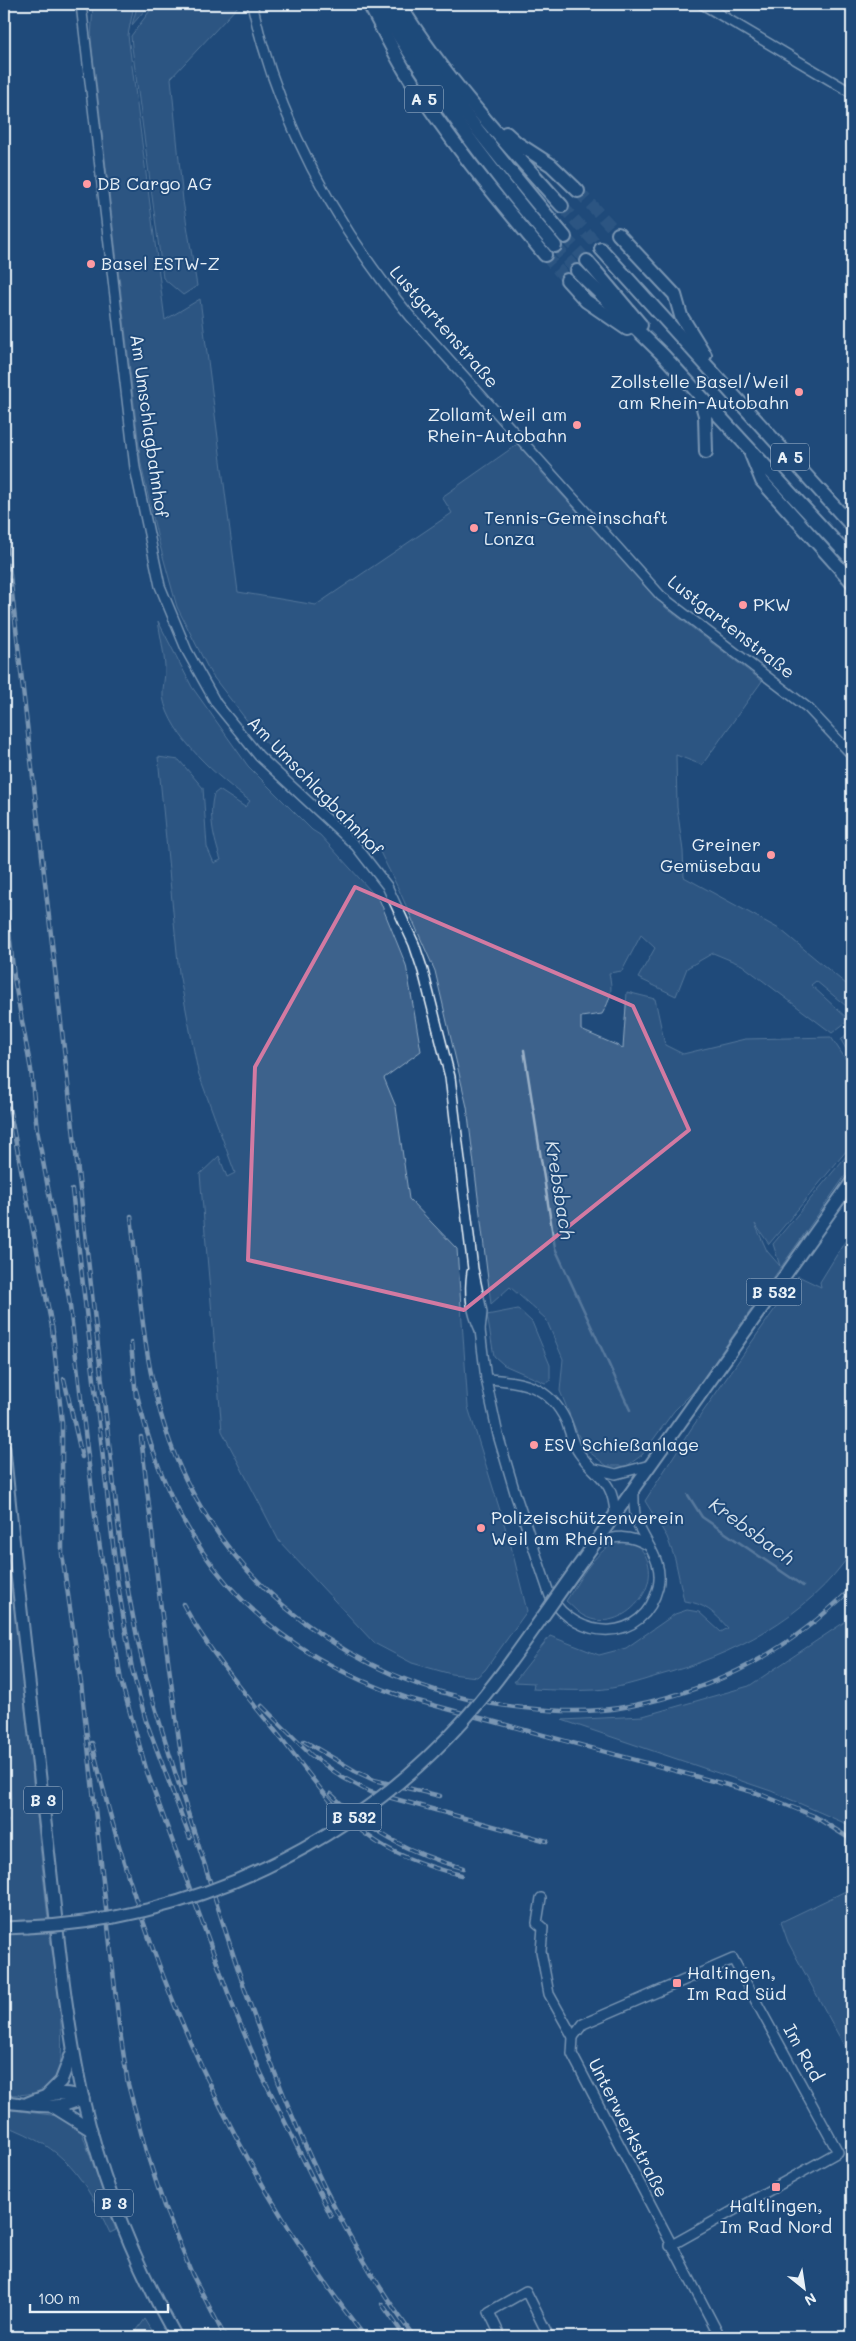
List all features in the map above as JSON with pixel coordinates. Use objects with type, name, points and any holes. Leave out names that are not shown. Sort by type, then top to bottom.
[{"type":"highway","name":"A 5","points":[[369,4],[404,70],[448,135],[489,189],[550,250],[414,62],[379,4]]},
{"type":"highway","name":"A 5","points":[[388,4],[420,53],[462,109],[565,237]]},
{"type":"highway","name":"A 5","points":[[399,4],[483,119],[562,206]]},
{"type":"highway","points":[[408,4],[418,31]]},
{"type":"highway","points":[[483,119],[502,129],[517,143],[551,165],[578,191]]},
{"type":"highway","points":[[618,234],[675,295],[682,316],[691,333],[727,388]]},
{"type":"highway","name":"A 5","points":[[601,249],[852,526]]},
{"type":"highway","name":"A 5","points":[[587,262],[629,310],[663,355]]},
{"type":"highway","name":"A 5","points":[[577,271],[663,355],[750,451],[772,471],[852,560]]},
{"type":"highway","name":"A 5","points":[[567,280],[586,301],[663,355]]},
{"type":"highway","points":[[700,395],[705,415],[706,452]]},
{"type":"highway","points":[[750,451],[762,481],[852,582]]},
{"type":"main road","name":"B 532","points":[[4,1928],[97,1920],[175,1903],[256,1872],[342,1825],[410,1773],[463,1721],[498,1678],[852,1180]]},
{"type":"main road","name":"B 3","points":[[4,1449],[73,2048],[91,2130],[115,2206],[142,2273],[176,2337]]},
{"type":"main road","points":[[46,2096],[61,2081],[73,2048]]},
{"type":"main road","points":[[28,2103],[46,2096],[67,2093],[83,2098]]},
{"type":"main road","points":[[4,2102],[54,2107],[72,2104],[83,2098]]},
{"type":"main road","points":[[54,2107],[91,2130]]},
{"type":"street","name":"Am Umschlagbahnhof","points":[[81,4],[135,468],[160,586],[193,663],[222,711],[259,756],[356,846],[387,886],[398,908],[423,971],[450,1077],[473,1269],[482,1312],[480,1330],[486,1379],[498,1435],[545,1584],[560,1611],[574,1623],[592,1629],[612,1630],[635,1621],[648,1608],[658,1586],[658,1567],[635,1516],[634,1488]]},
{"type":"street","name":"Lustgartenstraße","points":[[252,4],[258,34],[304,154],[336,214],[379,279],[661,596],[808,708],[852,755]]},
{"type":"street","points":[[702,4],[716,7],[852,93]]},
{"type":"street","points":[[486,1379],[517,1380],[533,1386],[548,1396],[558,1406],[578,1452],[611,1490],[615,1514]]},
{"type":"street","points":[[593,1468],[616,1474],[650,1465]]},
{"type":"street","points":[[595,1543],[621,1536],[631,1537],[650,1547]]},
{"type":"street","name":"Unterwerkstraße","points":[[541,1898],[537,1923],[543,1928],[541,1952],[549,1994],[573,2037],[572,2054],[670,2246],[720,2337]]},
{"type":"street","name":"Im Rad","points":[[573,2037],[583,2024],[734,1959],[838,2152],[670,2246]]},
{"type":"street","points":[[501,2337],[489,2312],[526,2291],[549,2337]]},
{"type":"highlighted area","points":[[355,887],[633,1006],[689,1130],[464,1310],[248,1260],[255,1067]]},
{"type":"shaded area","points":[[93,4],[150,4],[132,25],[137,7],[134,5],[128,35],[165,320],[200,299],[238,592],[316,605],[452,513],[442,497],[522,441],[538,459],[539,470],[666,608],[762,681],[702,765],[676,755],[677,807],[683,851],[684,877],[781,930],[852,989],[852,1011],[816,981],[811,985],[849,1020],[832,1033],[742,965],[713,953],[687,968],[676,996],[638,978],[655,948],[641,935],[622,971],[609,973],[610,994],[602,1014],[581,1017],[581,1030],[623,1048],[627,992],[655,999],[665,1045],[683,1054],[745,1039],[831,1037],[852,1069],[852,1144],[769,1244],[755,1224],[767,1251],[780,1266],[773,1244],[852,1149],[852,1166],[694,1391],[674,1411],[642,1455],[627,1466],[607,1466],[588,1451],[578,1435],[560,1391],[563,1359],[546,1319],[510,1287],[491,1304],[467,1107],[435,971],[376,844],[258,735],[211,674],[177,607],[157,535],[141,464],[91,39]]},
{"type":"shaded area","points":[[155,4],[240,4],[171,78],[183,201],[197,286],[183,295],[163,278],[132,47],[131,36]]},
{"type":"shaded area","points":[[158,621],[192,687],[248,766],[312,830],[320,835],[380,901],[406,965],[421,1051],[384,1078],[396,1107],[409,1199],[457,1249],[468,1407],[511,1546],[527,1611],[485,1670],[477,1677],[451,1674],[412,1663],[374,1643],[279,1541],[222,1431],[200,1174],[219,1156],[227,1177],[235,1173],[198,1072],[179,973],[158,757],[179,760],[203,788],[207,847],[214,863],[221,860],[213,827],[212,802],[214,794],[219,790],[245,807],[250,801],[211,769],[185,741],[167,712],[163,697],[165,666]]},
{"type":"shaded area","points":[[852,1028],[852,1060],[841,1040]]},
{"type":"shaded area","points":[[852,1230],[852,1551],[834,1575],[814,1596],[791,1614],[766,1631],[740,1645],[685,1668],[642,1681],[602,1689],[533,1689],[534,1683],[514,1682],[550,1636],[599,1655],[626,1648],[675,1614],[687,1610],[699,1612],[721,1632],[728,1628],[703,1606],[684,1601],[675,1559],[667,1537],[645,1501],[691,1429],[798,1276],[821,1287],[820,1282]]},
{"type":"shaded area","points":[[518,1309],[532,1322],[550,1365],[550,1381],[545,1383],[504,1365],[494,1356],[487,1315]]},
{"type":"shaded area","points":[[623,1540],[640,1548],[648,1562],[649,1576],[645,1590],[638,1603],[626,1613],[613,1619],[599,1621],[584,1616],[566,1601],[583,1574],[597,1557],[613,1544]]},
{"type":"shaded area","points":[[4,1541],[13,1597],[48,1919],[4,1921],[4,1830],[9,1820],[4,1817],[11,1799],[4,1745]]},
{"type":"shaded area","points":[[852,1617],[852,1818],[849,1825],[771,1791],[562,1720],[643,1716],[749,1686]]},
{"type":"shaded area","points":[[852,1888],[852,2060],[788,1942],[781,1922]]},
{"type":"shaded area","points":[[49,1931],[60,2009],[61,2052],[59,2069],[54,2080],[44,2089],[17,2095],[4,2094],[4,1935]]},
{"type":"shaded area","points":[[4,2109],[59,2116],[81,2130],[116,2230],[110,2233],[91,2195],[70,2166],[58,2154],[25,2134],[4,2125]]},
{"type":"shaded area","points":[[845,2252],[852,2252],[852,2279],[851,2279]]},
{"type":"shaded area","points":[[145,2319],[156,2337],[132,2337]]},
{"type":"waterway","name":"Krebsbach","points":[[524,1050],[555,1248],[630,1410]]},
{"type":"waterway","name":"Krebsbach","points":[[688,1495],[702,1517],[803,1586]]},
{"type":"tunnel","points":[[578,191],[618,234]]},
{"type":"tunnel","points":[[562,206],[601,249]]},
{"type":"tunnel","points":[[565,237],[587,261]]},
{"type":"tunnel","points":[[555,246],[577,271]]},
{"type":"tunnel","points":[[545,255],[567,280]]},
{"type":"railway","points":[[4,523],[122,1557],[139,1647],[160,1724],[224,1928],[266,2050],[316,2170],[345,2227],[378,2283],[414,2337]]},
{"type":"railway","points":[[4,885],[14,978],[31,1070],[37,1130],[69,1298],[95,1516],[121,1681],[147,1772],[234,2009],[260,2071],[331,2216]]},
{"type":"railway","points":[[4,1082],[53,1332]]},
{"type":"railway","points":[[72,1190],[117,1579],[132,1669],[146,1721],[190,1838]]},
{"type":"railway","points":[[131,1216],[142,1317],[153,1384],[172,1449],[186,1480],[214,1527],[246,1569],[284,1606],[326,1638],[371,1664],[420,1685],[471,1700],[524,1708],[577,1711],[630,1706],[662,1699],[693,1689],[722,1678],[750,1664],[777,1649],[803,1631],[852,1588]]},
{"type":"railway","points":[[52,1326],[62,1423],[62,1554],[81,1683],[119,2025],[128,2084],[146,2151],[164,2206],[192,2274],[225,2337]]},
{"type":"railway","points":[[131,1343],[136,1397]]},
{"type":"railway","points":[[64,1379],[82,1457]]},
{"type":"railway","points":[[136,1390],[151,1446],[171,1497],[197,1543],[227,1583],[263,1619],[305,1650],[353,1676],[407,1698],[757,1793],[814,1816],[852,1840]]},
{"type":"railway","points":[[141,1437],[160,1601],[185,1784]]},
{"type":"railway","points":[[183,1604],[205,1640],[230,1675],[322,1792],[343,1815],[388,1849],[424,1864],[461,1875]]},
{"type":"railway","points":[[262,1706],[311,1755],[342,1777],[370,1792],[547,1841]]},
{"type":"railway","points":[[304,1741],[374,1780],[440,1796]]},
{"type":"railway","points":[[92,1743],[113,1823],[137,1902],[164,1979],[196,2055],[232,2129],[272,2201],[316,2270],[365,2337]]},
{"type":"railway","points":[[331,1794],[360,1819],[392,1840],[409,1849],[463,1868]]},
{"type":"railway","points":[[382,2304],[405,2337]]},
{"type":"place","name":"DB Cargo AG","points":[[87,184]]},
{"type":"place","name":"Basel ESTW-Z","points":[[91,264]]},
{"type":"place","name":"Zollstelle Basel/Weil am Rhein-Autobahn","points":[[799,392]]},
{"type":"place","name":"Zollamt Weil am Rhein-Autobahn","points":[[577,425]]},
{"type":"place","name":"Tennis-Gemeinschaft Lonza","points":[[474,528]]},
{"type":"place","name":"PKW","points":[[743,605]]},
{"type":"place","name":"Greiner Gemüsebau","points":[[771,855]]},
{"type":"place","name":"ESV Schießanlage","points":[[534,1445]]},
{"type":"place","name":"Polizeischützenverein Weil am Rhein","points":[[481,1528]]},
{"type":"place","name":"Haltingen, Im Rad Süd","points":[[677,1983]]},
{"type":"place","name":"Haltlingen, Im Rad Nord","points":[[776,2187]]}]
